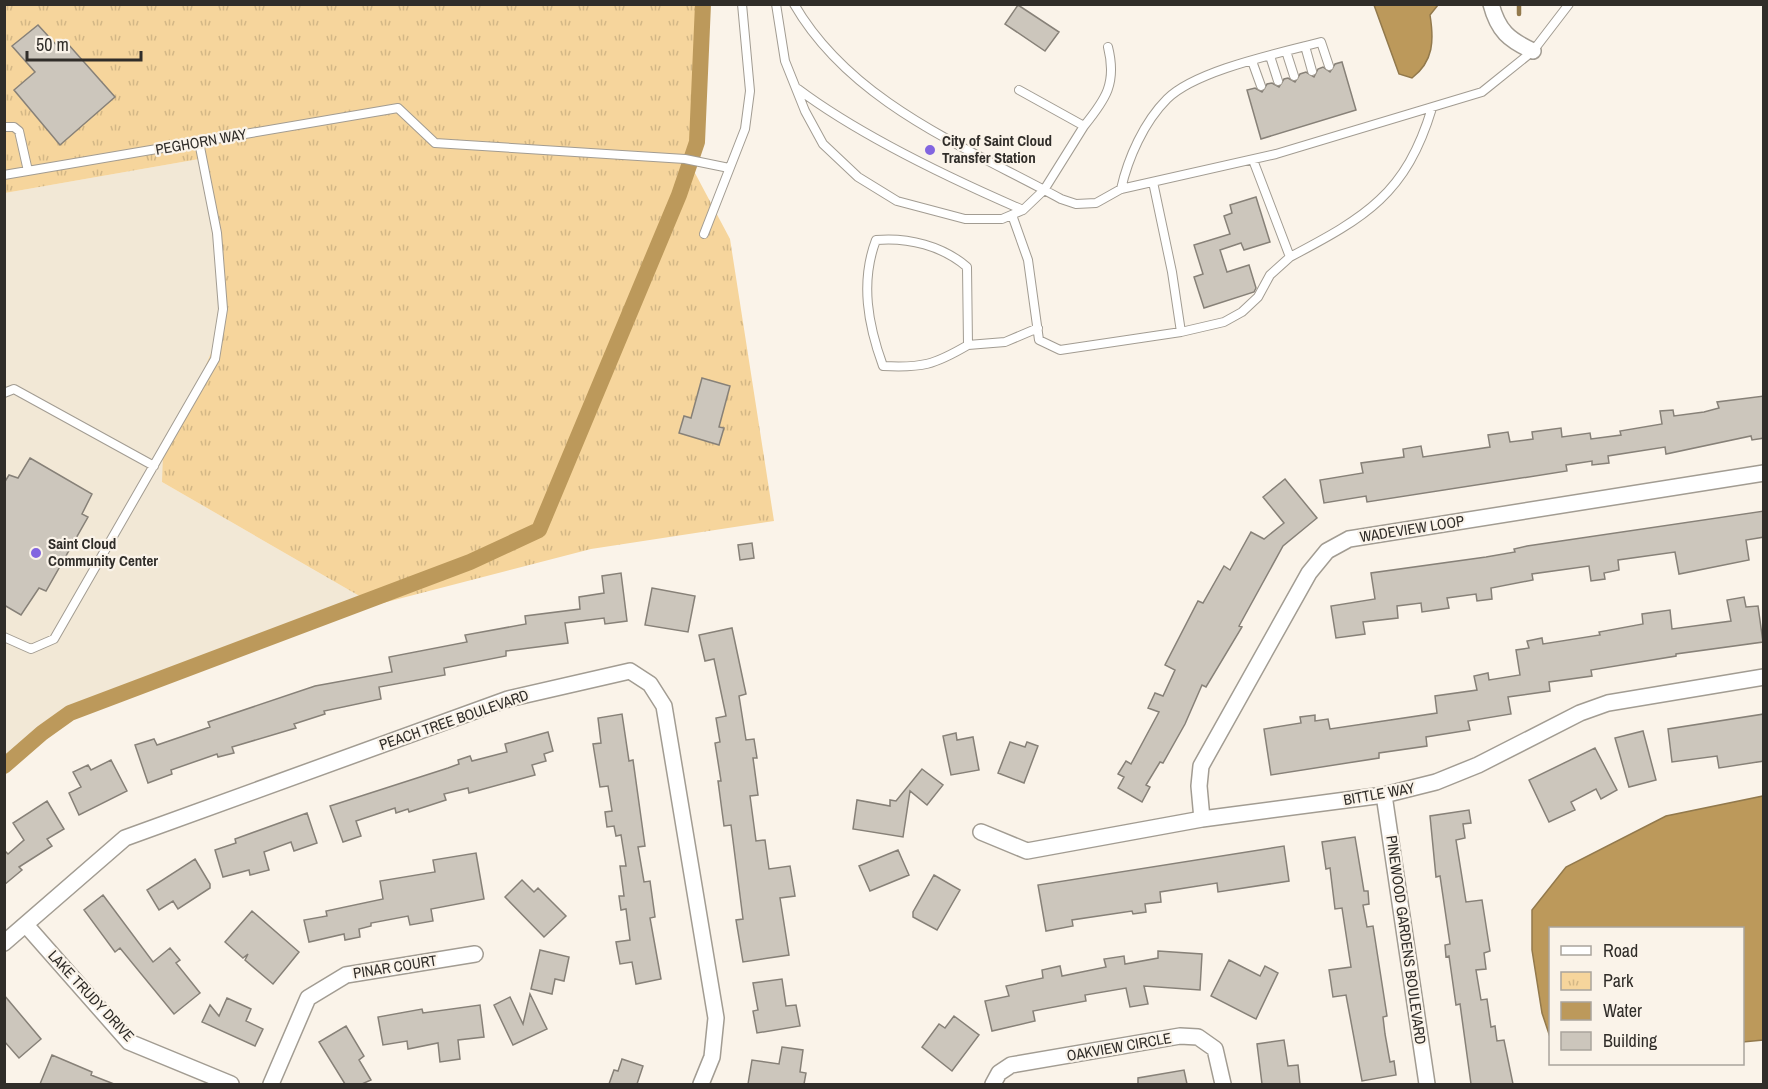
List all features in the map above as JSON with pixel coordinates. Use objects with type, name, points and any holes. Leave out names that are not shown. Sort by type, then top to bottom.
[{"type":"street","points":[[1491,4],[1500,31],[1513,42],[1533,51]]},
{"type":"street","name":"WADEVIEW LOOP","points":[[1202,819],[1199,786],[1201,766],[1309,573],[1327,551],[1349,539],[1764,473]]},
{"type":"street","name":"PEACH TREE BOULEVARD","points":[[4,943],[125,838],[508,699],[630,671],[650,684],[664,706],[716,1018],[712,1057],[700,1084]]},
{"type":"street","name":"BITTLE WAY","points":[[981,832],[1027,851],[1202,819],[1384,795],[1436,782],[1478,765],[1580,713],[1608,703],[1764,677]]},
{"type":"street","name":"PINEWOOD GARDENS BOULEVARD","points":[[1384,795],[1427,1084]]},
{"type":"street","name":"LAKE TRUDY DRIVE","points":[[26,925],[129,1042],[231,1084]]},
{"type":"street","name":"PINAR COURT","points":[[271,1084],[308,998],[346,975],[474,954]]},
{"type":"street","name":"OAKVIEW CIRCLE","points":[[993,1084],[999,1073],[1011,1065],[1179,1036],[1197,1037],[1215,1049],[1223,1084]]},
{"type":"lane","points":[[704,234],[745,129],[750,91],[742,4]]},
{"type":"lane","points":[[776,4],[785,60],[823,144],[858,177],[897,201],[965,219],[1002,219],[1023,210],[1044,190],[1084,126],[1104,103],[1111,83],[1113,64],[1108,47]]},
{"type":"lane","points":[[794,4],[843,68],[889,105],[1044,190],[1076,204],[1096,203],[1121,189],[1253,160],[1482,92],[1533,51],[1569,4]]},
{"type":"lane","points":[[1121,189],[1127,162],[1168,99],[1189,84],[1252,61],[1321,42],[1329,66]]},
{"type":"lane","points":[[1305,46],[1312,71]]},
{"type":"lane","points":[[1286,51],[1294,76]]},
{"type":"lane","points":[[1270,56],[1278,81]]},
{"type":"lane","points":[[1252,61],[1261,86]]},
{"type":"lane","points":[[796,88],[823,108],[886,143],[1023,210]]},
{"type":"lane","points":[[1019,90],[1084,126]]},
{"type":"lane","name":"PEGHORN WAY","points":[[4,175],[398,108],[435,143],[685,159],[729,168]]},
{"type":"lane","points":[[1012,215],[1028,260],[1039,340],[1060,350],[1181,332],[1224,322],[1242,312],[1258,297],[1270,275],[1290,257],[1345,228],[1373,208],[1412,161],[1431,108]]},
{"type":"lane","points":[[4,127],[14,127],[19,131],[28,171]]},
{"type":"lane","points":[[4,637],[31,648],[54,639],[215,358],[223,309],[217,233],[199,142]]},
{"type":"lane","points":[[1253,160],[1290,257]]},
{"type":"lane","points":[[1154,182],[1173,272],[1181,332]]},
{"type":"lane","points":[[968,345],[967,267],[953,255],[900,238],[876,240],[871,254],[866,291],[873,339],[883,366],[912,368],[940,362],[968,345],[1005,342],[1038,328]]},
{"type":"lane","points":[[4,393],[14,389],[154,466]]},
{"type":"shaded area","points":[[205,158],[222,266],[225,320],[194,393],[162,482],[375,605],[185,672],[53,727],[5,767],[5,193]]},
{"type":"green space","points":[[5,5],[697,5],[704,82],[687,158],[730,239],[774,521],[591,549],[375,605],[162,482],[163,455],[194,393],[225,320],[222,266],[205,158],[5,193]]},
{"type":"water","points":[[1374,5],[1438,5],[1430,15],[1431,50],[1425,64],[1412,78],[1399,74]]},
{"type":"water","points":[[1763,796],[1763,1040],[1744,1042],[1744,927],[1549,927],[1549,1034],[1542,1013],[1532,950],[1532,910],[1566,867],[1666,816]]},
{"type":"building","points":[[1018,5],[1059,32],[1045,51],[1005,24]]},
{"type":"building","points":[[38,25],[61,50],[68,44],[115,97],[60,145],[14,90],[35,72],[12,46]]},
{"type":"building","points":[[1342,62],[1356,110],[1261,139],[1247,90],[1255,88],[1262,92],[1267,84],[1272,83],[1279,87],[1284,79],[1288,78],[1295,82],[1300,74],[1306,72],[1314,77],[1318,69],[1323,67],[1330,72],[1335,64]]},
{"type":"building","points":[[1256,197],[1270,242],[1244,250],[1241,243],[1220,250],[1227,272],[1249,265],[1256,288],[1254,292],[1204,308],[1194,277],[1203,274],[1194,245],[1230,234],[1224,216],[1232,213],[1230,205]]},
{"type":"building","points":[[702,378],[730,386],[719,427],[724,428],[719,445],[679,433],[684,416],[691,418]]},
{"type":"building","points":[[1764,396],[1764,438],[1752,440],[1751,436],[1666,454],[1665,447],[1608,456],[1609,463],[1592,465],[1592,461],[1566,465],[1567,471],[1367,502],[1366,496],[1324,503],[1320,480],[1363,473],[1361,463],[1404,457],[1403,449],[1421,446],[1423,457],[1490,447],[1488,435],[1508,432],[1510,442],[1533,439],[1532,432],[1561,428],[1562,437],[1590,433],[1591,439],[1621,435],[1620,431],[1662,424],[1660,411],[1673,410],[1674,416],[1704,412],[1719,408],[1717,402]]},
{"type":"building","name":"Saint Cloud Community Center","points":[[30,458],[92,494],[82,514],[88,517],[46,591],[39,588],[21,615],[4,605],[4,483],[9,475],[18,478]]},
{"type":"building","points":[[1285,479],[1317,518],[1283,546],[1239,626],[1242,627],[1206,687],[1202,685],[1185,724],[1163,763],[1160,762],[1146,785],[1150,787],[1142,802],[1118,788],[1124,777],[1118,774],[1126,761],[1131,764],[1159,712],[1148,708],[1155,693],[1163,696],[1175,670],[1165,665],[1198,601],[1203,603],[1224,566],[1230,570],[1251,532],[1264,539],[1284,523],[1263,497]]},
{"type":"building","points":[[1764,511],[1764,537],[1746,540],[1749,560],[1679,574],[1675,552],[1618,560],[1619,570],[1604,573],[1605,579],[1591,581],[1589,566],[1532,574],[1533,580],[1491,588],[1492,599],[1477,601],[1476,594],[1447,598],[1449,608],[1422,612],[1421,603],[1397,606],[1398,618],[1363,622],[1365,634],[1336,638],[1331,606],[1375,599],[1371,573],[1515,552],[1514,549],[1527,546]]},
{"type":"building","points":[[752,543],[754,558],[740,560],[738,545]]},
{"type":"building","points":[[621,573],[627,621],[605,624],[604,618],[565,623],[568,643],[506,651],[506,656],[444,668],[445,675],[379,687],[381,699],[324,711],[325,714],[294,724],[296,728],[232,747],[234,753],[218,757],[217,754],[171,770],[172,774],[148,783],[135,745],[154,739],[157,745],[210,727],[208,722],[315,686],[392,672],[389,657],[467,642],[465,635],[526,624],[525,616],[580,609],[579,597],[604,593],[602,576]]},
{"type":"building","points":[[652,588],[695,596],[688,632],[645,625]]},
{"type":"building","points":[[1744,597],[1746,607],[1758,606],[1763,642],[1676,654],[1676,656],[1591,670],[1592,676],[1549,682],[1550,691],[1508,697],[1511,714],[1468,721],[1470,730],[1426,737],[1427,746],[1379,753],[1379,758],[1271,775],[1264,729],[1301,723],[1300,717],[1315,715],[1315,721],[1328,719],[1330,729],[1437,713],[1435,696],[1477,690],[1474,676],[1488,673],[1489,680],[1520,675],[1516,650],[1529,648],[1527,641],[1542,638],[1543,644],[1600,635],[1599,632],[1643,624],[1642,614],[1670,610],[1672,629],[1731,621],[1727,600]]},
{"type":"building","points":[[732,628],[746,694],[739,696],[746,740],[754,739],[757,758],[753,758],[758,795],[750,796],[756,841],[765,840],[769,869],[790,866],[795,896],[780,898],[789,955],[743,962],[736,920],[743,919],[731,825],[724,826],[718,781],[721,781],[715,743],[720,742],[716,718],[726,716],[714,659],[705,661],[699,635]]},
{"type":"building","points":[[622,714],[629,761],[633,760],[645,846],[638,847],[644,882],[650,881],[655,917],[650,918],[661,979],[636,984],[632,962],[620,964],[616,942],[630,940],[626,909],[621,910],[619,896],[624,896],[620,866],[626,866],[621,835],[616,836],[614,826],[607,827],[605,812],[612,811],[608,786],[600,787],[593,744],[601,743],[598,718]]},
{"type":"building","points":[[1764,714],[1764,761],[1719,768],[1717,756],[1672,762],[1668,729]]},
{"type":"building","points":[[1643,731],[1656,780],[1629,787],[1615,738]]},
{"type":"building","points":[[548,732],[553,751],[544,754],[546,761],[532,765],[535,775],[469,793],[468,788],[444,794],[446,800],[409,812],[408,809],[396,813],[395,808],[356,821],[361,836],[343,842],[330,806],[448,768],[459,764],[458,760],[470,756],[472,761],[507,752],[505,744]]},
{"type":"building","points":[[956,733],[957,740],[973,737],[979,770],[951,775],[943,736]]},
{"type":"building","points":[[1010,742],[1025,747],[1027,742],[1038,746],[1024,783],[998,773]]},
{"type":"building","points":[[1595,748],[1617,790],[1601,799],[1596,789],[1571,802],[1575,810],[1549,822],[1529,780]]},
{"type":"building","points":[[111,760],[127,791],[79,815],[69,793],[81,787],[73,772],[88,765],[91,770]]},
{"type":"building","points":[[922,769],[943,785],[927,805],[910,791],[903,837],[853,829],[857,800],[890,806],[890,800],[896,801]]},
{"type":"building","points":[[47,801],[64,829],[47,839],[52,846],[19,867],[22,870],[4,885],[4,850],[8,854],[24,840],[13,823]]},
{"type":"building","points":[[1469,810],[1471,823],[1463,824],[1465,838],[1456,840],[1466,902],[1482,900],[1490,951],[1484,953],[1486,969],[1476,970],[1481,1000],[1487,999],[1491,1027],[1495,1026],[1497,1041],[1504,1040],[1513,1084],[1471,1084],[1460,1004],[1456,1005],[1449,956],[1446,957],[1445,945],[1450,944],[1440,876],[1436,877],[1430,816]]},
{"type":"building","points":[[307,813],[317,843],[294,851],[291,842],[264,852],[269,870],[250,875],[249,870],[223,877],[215,850],[236,843],[235,839]]},
{"type":"building","points":[[1355,837],[1364,891],[1368,891],[1369,904],[1363,905],[1367,927],[1373,926],[1387,1016],[1383,1017],[1385,1034],[1390,1062],[1394,1061],[1396,1075],[1362,1081],[1346,995],[1333,997],[1329,970],[1351,967],[1342,908],[1335,909],[1330,868],[1326,869],[1322,842]]},
{"type":"building","points":[[1284,846],[1289,881],[1218,892],[1217,883],[1160,892],[1161,902],[1145,904],[1146,912],[1133,914],[1132,911],[1072,920],[1073,926],[1046,931],[1038,885]]},
{"type":"building","points":[[898,850],[909,875],[870,891],[859,866]]},
{"type":"building","points":[[476,853],[484,899],[431,909],[433,921],[410,925],[408,916],[371,923],[371,926],[359,929],[360,937],[345,940],[344,934],[309,942],[304,920],[327,916],[326,911],[383,899],[380,881],[435,872],[433,860]]},
{"type":"building","points":[[195,859],[210,884],[210,888],[178,909],[173,901],[159,910],[147,890]]},
{"type":"building","points":[[934,875],[960,890],[937,930],[913,917],[913,912]]},
{"type":"building","points":[[522,880],[534,892],[538,888],[566,916],[544,937],[505,897]]},
{"type":"building","points":[[103,895],[153,962],[170,948],[180,960],[176,963],[200,993],[174,1014],[120,948],[115,952],[84,910]]},
{"type":"building","points":[[252,911],[299,952],[273,984],[245,960],[248,954],[243,958],[225,942]]},
{"type":"building","points":[[540,950],[569,957],[564,981],[555,979],[552,994],[531,989]]},
{"type":"building","points":[[1158,951],[1202,954],[1200,990],[1144,986],[1148,1004],[1130,1007],[1126,988],[1085,995],[1086,1001],[1033,1011],[1035,1021],[992,1031],[985,1001],[1009,996],[1006,986],[1043,978],[1042,970],[1060,966],[1062,976],[1106,967],[1104,959],[1124,956],[1125,964],[1158,958]]},
{"type":"building","points":[[1229,960],[1260,976],[1265,966],[1278,973],[1256,1019],[1211,996]]},
{"type":"building","points":[[782,979],[786,1006],[796,1005],[800,1026],[757,1033],[753,1011],[758,1010],[753,983]]},
{"type":"building","points":[[530,994],[547,1029],[513,1045],[494,1005],[510,997],[523,1024]]},
{"type":"building","points":[[4,995],[41,1039],[19,1058],[4,1041]]},
{"type":"building","points":[[227,998],[251,1009],[246,1021],[263,1029],[255,1046],[202,1022],[210,1005],[219,1016]]},
{"type":"building","points":[[480,1005],[484,1037],[458,1040],[460,1059],[440,1062],[438,1043],[408,1049],[407,1041],[383,1045],[378,1017],[422,1009],[423,1013]]},
{"type":"building","points":[[954,1016],[979,1035],[952,1071],[922,1047],[939,1024],[945,1028]]},
{"type":"building","points":[[346,1026],[364,1056],[359,1060],[371,1080],[362,1084],[345,1084],[319,1042]]},
{"type":"building","points":[[1284,1040],[1288,1066],[1298,1065],[1300,1084],[1262,1084],[1257,1044]]},
{"type":"building","points":[[782,1047],[803,1050],[800,1072],[806,1073],[804,1084],[748,1084],[752,1060],[779,1064]]},
{"type":"building","points":[[52,1055],[92,1072],[91,1075],[114,1084],[40,1084]]},
{"type":"building","points":[[622,1059],[643,1066],[637,1084],[609,1084],[614,1070],[618,1071]]},
{"type":"building","points":[[1184,1070],[1187,1084],[1138,1084],[1138,1078]]},
{"type":"waterway","points":[[4,766],[42,733],[70,713],[470,562],[539,530],[679,195],[697,142],[703,4]]},
{"type":"waterway","points":[[1519,4],[1519,14]]},
{"type":"place","name":"City of Saint Cloud Transfer Station","points":[[930,150]]},
{"type":"place","name":"Saint Cloud Community Center","points":[[36,553]]}]
